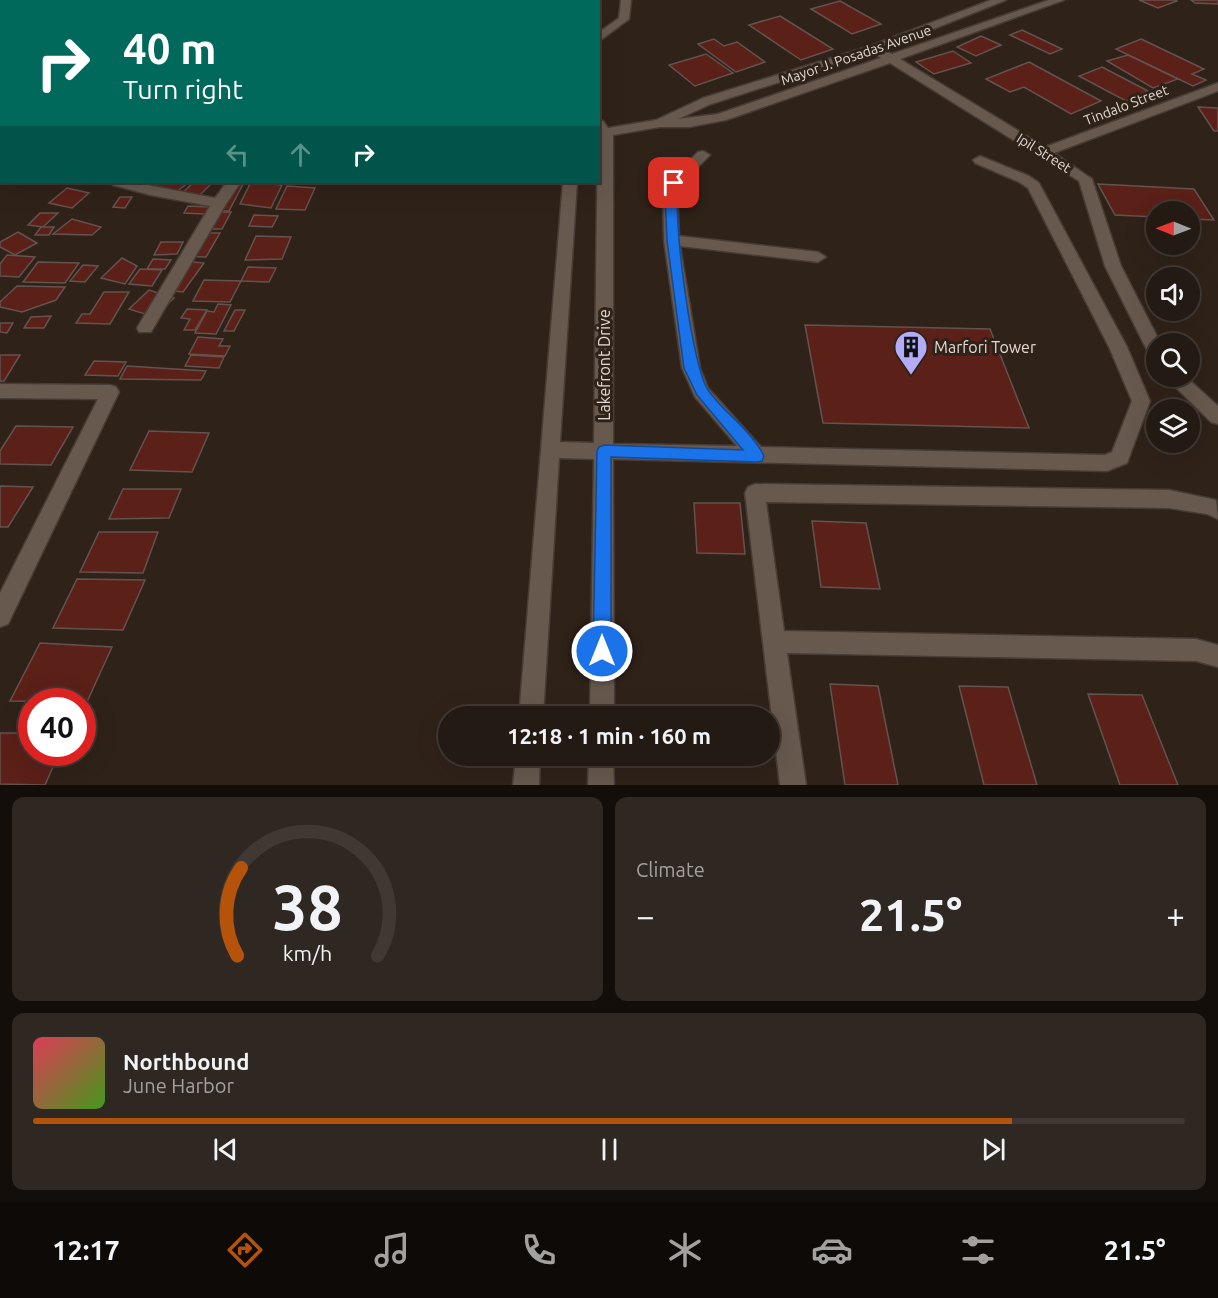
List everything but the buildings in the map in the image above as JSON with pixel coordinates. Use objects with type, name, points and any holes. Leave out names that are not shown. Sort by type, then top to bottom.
[{"type":"street","points":[[600,37],[624,19],[626,0]]},
{"type":"street","name":"Mayor J. Posadas Avenue","points":[[660,123],[706,101],[874,48],[1001,0]]},
{"type":"street","name":"Mayor J. Posadas Avenue","points":[[601,131],[660,123],[689,123],[721,117],[1059,0]]},
{"type":"street","name":"Ipil Street","points":[[874,48],[1085,179],[1113,266],[1147,333]]},
{"type":"street","name":"Tindalo Street","points":[[1044,152],[1218,87]]},
{"type":"street","name":"Lakefront Drive","points":[[601,131],[604,451],[602,706]]},
{"type":"street","points":[[703,156],[674,183],[670,194],[672,240],[691,368],[701,392],[757,456]]},
{"type":"street","points":[[550,450],[1107,463],[1120,457],[1141,401],[1118,347],[1034,186],[1024,179],[980,160]]},
{"type":"street","points":[[122,183],[150,191],[219,203]]},
{"type":"street","points":[[145,328],[219,203],[233,183]]},
{"type":"street","points":[[532,706],[570,183]]},
{"type":"street","points":[[672,240],[818,257]]},
{"type":"street","points":[[1185,387],[1218,417]]},
{"type":"street","points":[[0,391],[110,392],[0,616]]},
{"type":"street","points":[[792,785],[755,493],[1169,500],[1209,506],[1218,510]]},
{"type":"street","points":[[775,642],[1196,650],[1218,656]]},
{"type":"street","points":[[526,785],[527,766]]},
{"type":"street","points":[[601,766],[601,785]]},
{"type":"place","name":"Marfori Tower","points":[[911,376]]},
{"type":"route","points":[[602,651],[604,451],[757,456],[701,392],[691,368],[672,240],[670,194],[674,183]]}]
